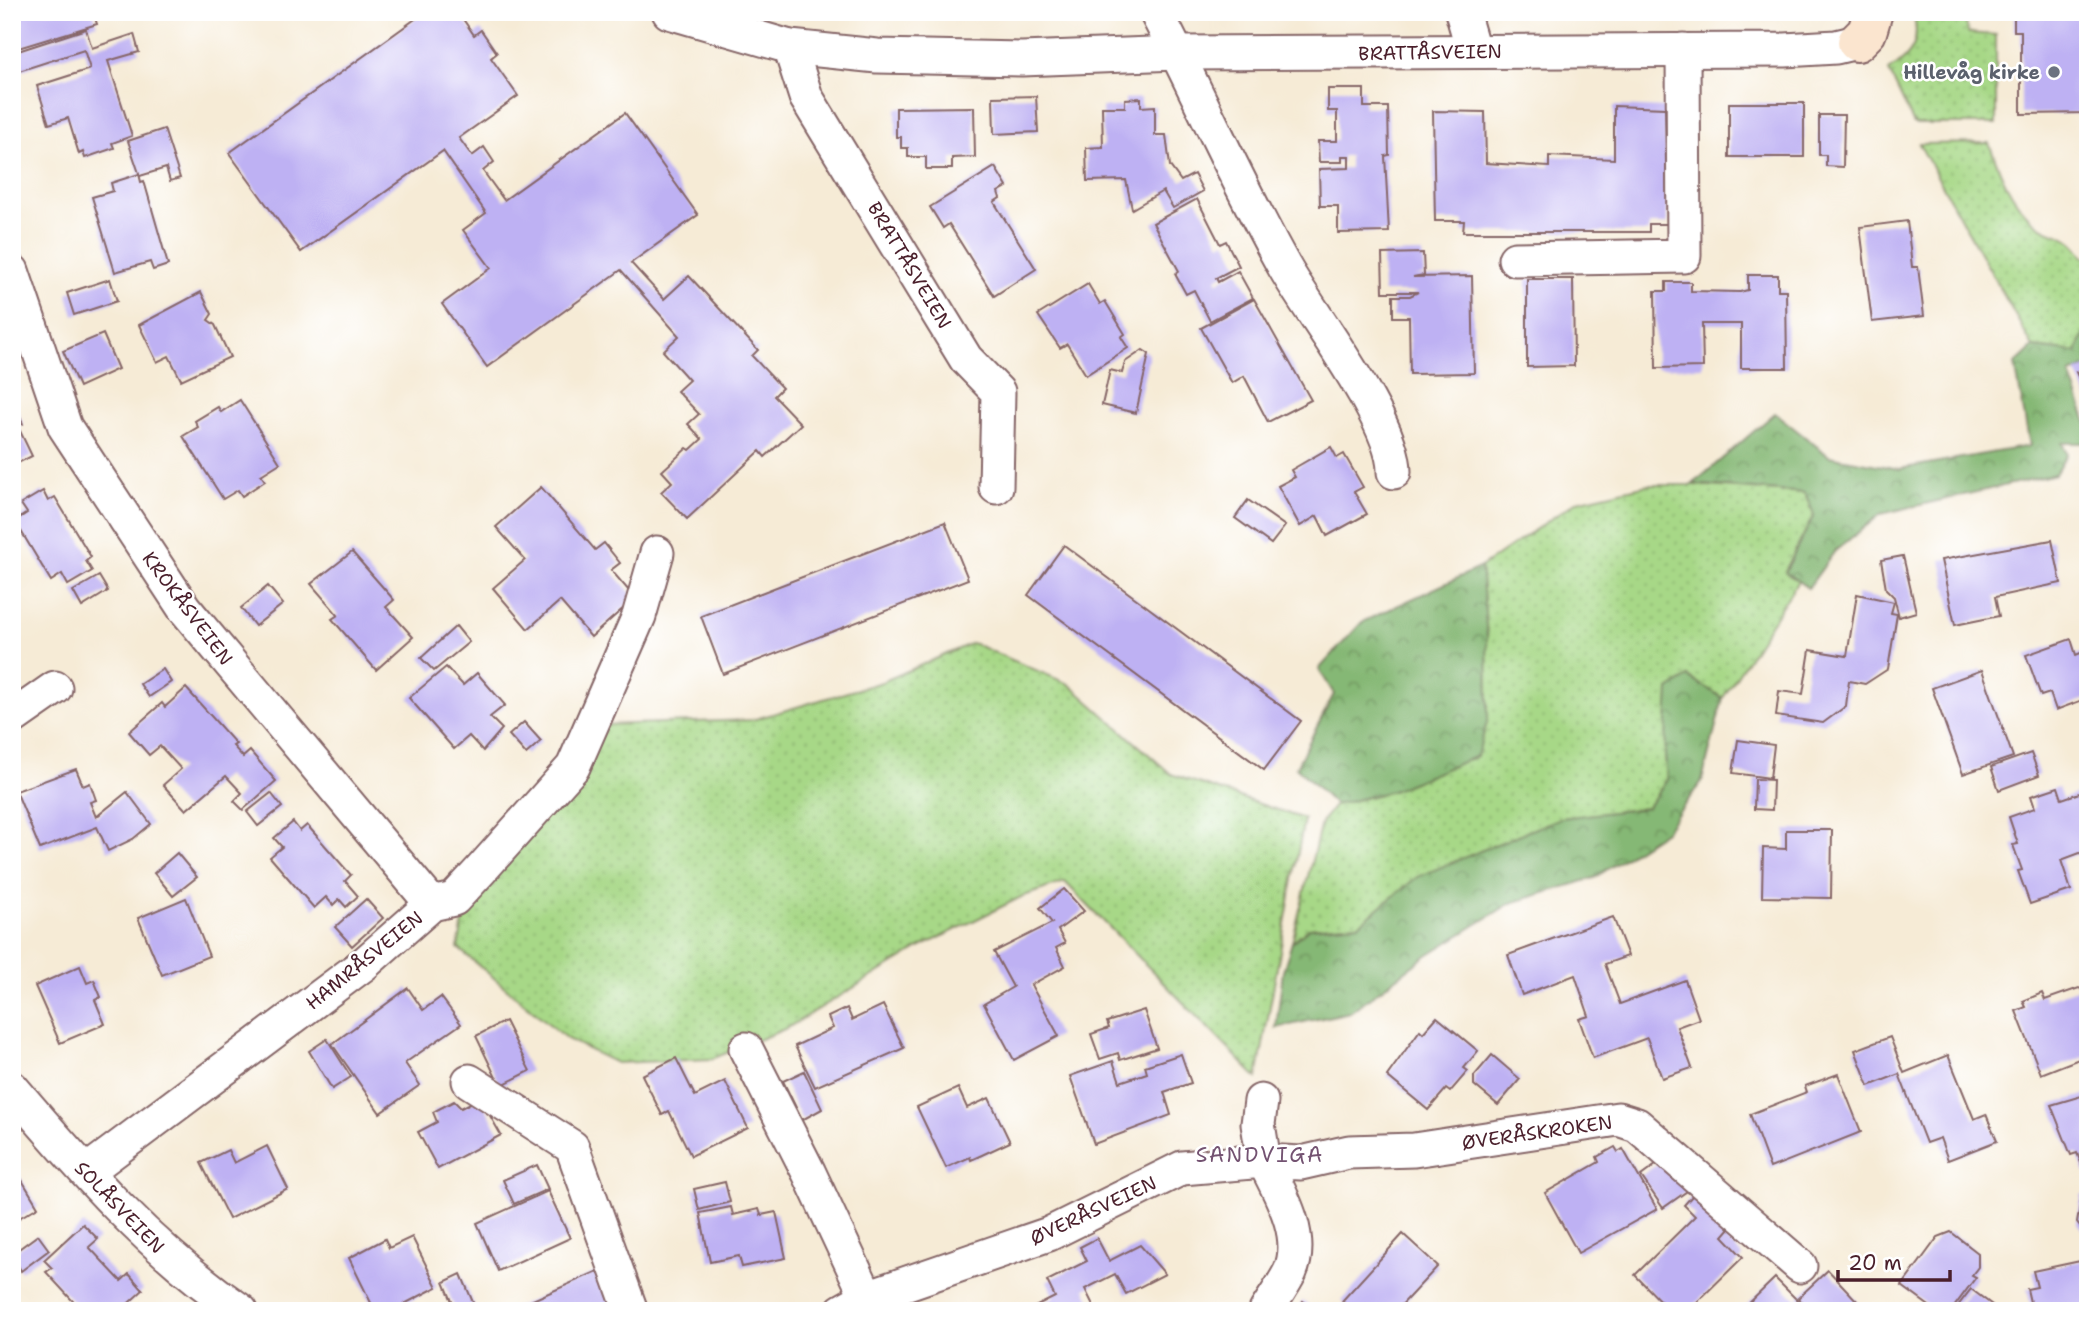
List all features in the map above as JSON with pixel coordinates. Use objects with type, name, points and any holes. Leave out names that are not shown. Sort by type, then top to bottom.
[{"type":"street","name":"BRATTÅSVEIEN","points":[[669,12],[790,47],[877,56],[995,58],[1177,53],[1785,50],[1836,47],[1865,27]]},
{"type":"street","points":[[1156,12],[1232,168],[1286,269],[1354,376],[1394,455],[1394,472]]},
{"type":"street","points":[[1462,12],[1474,50]]},
{"type":"street","name":"BRATTÅSVEIEN","points":[[790,47],[806,97],[966,359],[998,392],[996,487]]},
{"type":"street","points":[[1516,260],[1684,256],[1683,50]]},
{"type":"street","name":"KROKÅSVEIEN","points":[[12,271],[65,427],[150,559],[184,608],[432,904]]},
{"type":"street","name":"HAMRÅSVEIEN","points":[[86,1172],[323,995],[432,904],[454,900],[573,767],[639,616],[657,553]]},
{"type":"street","points":[[12,718],[55,688]]},
{"type":"street","name":"ØVERÅSVEIEN","points":[[746,1049],[809,1172],[854,1304],[1049,1234],[1182,1168],[1222,1162],[1264,1161]]},
{"type":"street","points":[[469,1081],[572,1147],[631,1311]]},
{"type":"street","name":"SOLÅSVEIEN","points":[[12,1088],[126,1217],[178,1265],[241,1311]]},
{"type":"street","points":[[1261,1101],[1258,1124],[1264,1161],[1285,1204],[1295,1250],[1291,1270],[1266,1311]]},
{"type":"street","name":"ØVERÅSKROKEN","points":[[1264,1161],[1301,1163],[1349,1152],[1414,1150],[1626,1120],[1637,1125],[1717,1192],[1800,1266]]},
{"type":"green space","points":[[1913,12],[1964,12],[1968,33],[1996,35],[1996,124],[1914,124],[1889,71],[1904,59],[1913,47],[1916,32]]},
{"type":"green space","points":[[1989,143],[2006,184],[2024,212],[2039,226],[2065,237],[2084,257],[2088,257],[2088,328],[2076,352],[2033,347],[1919,144]]},
{"type":"green space","points":[[2088,328],[2088,367],[2070,374],[2088,425],[2088,443],[2062,443],[2067,454],[2055,474],[1881,514],[1835,551],[1808,588],[1785,572],[1814,515],[1805,493],[1693,484],[1775,413],[1829,456],[1899,469],[2030,446],[2015,364],[2033,347],[2076,352]]},
{"type":"green space","points":[[1647,485],[1693,485],[1805,493],[1814,515],[1785,571],[1798,581],[1723,698],[1688,677],[1665,754],[1667,780],[1647,808],[1564,818],[1359,924],[1309,928],[1292,942],[1321,823],[1335,805],[1392,791],[1488,719],[1487,637],[1481,567],[1577,501]]},
{"type":"green space","points":[[1481,567],[1487,637],[1488,719],[1477,756],[1392,791],[1335,805],[1296,767],[1334,694],[1319,669],[1362,622]]},
{"type":"green space","points":[[972,643],[1069,684],[1171,774],[1304,819],[1257,1078],[1065,882],[1021,897],[921,947],[787,1028],[712,1059],[616,1063],[567,1039],[458,948],[466,907],[601,725],[752,720],[882,682]]},
{"type":"green space","points":[[1688,677],[1723,698],[1702,781],[1665,831],[1594,878],[1511,903],[1426,956],[1350,1012],[1276,1028],[1283,971],[1292,942],[1309,928],[1359,924],[1417,877],[1560,818],[1647,808],[1667,780],[1665,754],[1669,690]]},
{"type":"building","points":[[12,12],[93,12],[97,24],[12,50]]},
{"type":"building","points":[[425,12],[458,12],[474,35],[481,30],[497,53],[491,58],[518,96],[459,138],[472,156],[484,147],[494,162],[483,171],[504,200],[625,113],[698,215],[631,263],[664,299],[689,276],[758,350],[752,356],[782,388],[774,396],[801,424],[765,457],[760,451],[687,519],[661,492],[672,482],[662,471],[687,448],[690,450],[702,439],[688,424],[699,414],[677,391],[689,380],[663,351],[679,336],[621,270],[487,367],[442,304],[491,268],[463,230],[486,213],[443,151],[301,252],[229,153]]},
{"type":"building","name":"Hillevåg kirke","points":[[2014,12],[2088,12],[2088,113],[2021,114],[2021,31],[2014,31]]},
{"type":"building","points":[[86,29],[92,48],[134,34],[139,52],[108,61],[132,136],[112,143],[114,148],[85,158],[83,152],[79,154],[68,118],[49,124],[37,86],[90,69],[84,50],[13,73],[12,53]]},
{"type":"building","points":[[1328,89],[1364,89],[1364,107],[1388,107],[1389,155],[1385,156],[1389,232],[1338,233],[1338,206],[1320,206],[1319,169],[1349,168],[1349,156],[1342,156],[1342,162],[1319,162],[1318,141],[1337,141],[1337,111],[1328,111]]},
{"type":"building","points":[[1036,96],[1038,132],[994,134],[993,97]]},
{"type":"building","points":[[1141,98],[1141,107],[1155,106],[1155,135],[1166,135],[1170,166],[1181,181],[1194,174],[1203,191],[1173,208],[1163,191],[1132,209],[1126,180],[1087,181],[1086,148],[1103,147],[1102,107],[1125,107],[1125,99]]},
{"type":"building","points":[[1729,103],[1804,103],[1804,157],[1729,157]]},
{"type":"building","points":[[1614,106],[1665,108],[1667,224],[1649,224],[1649,232],[1463,232],[1464,221],[1435,221],[1433,111],[1485,112],[1486,163],[1549,167],[1549,156],[1614,159]]},
{"type":"building","points":[[974,107],[975,157],[952,158],[952,169],[926,169],[926,157],[908,157],[908,148],[901,148],[901,137],[896,137],[896,108]]},
{"type":"building","points":[[1819,115],[1844,115],[1843,167],[1826,166],[1826,155],[1819,155]]},
{"type":"building","points":[[164,129],[180,178],[170,181],[166,168],[140,176],[128,141]]},
{"type":"building","points":[[995,167],[1007,187],[998,192],[1000,198],[994,202],[1036,269],[994,296],[949,224],[943,228],[930,207]]},
{"type":"building","points":[[139,174],[141,182],[144,181],[168,265],[153,270],[150,262],[115,272],[92,197],[113,191],[111,183]]},
{"type":"building","points":[[1197,199],[1220,244],[1226,241],[1239,266],[1216,278],[1218,282],[1238,271],[1253,298],[1210,321],[1194,290],[1186,294],[1175,274],[1179,271],[1153,223]]},
{"type":"building","points":[[1907,221],[1912,267],[1918,267],[1924,316],[1872,322],[1860,227]]},
{"type":"building","points":[[1423,253],[1424,275],[1413,277],[1472,276],[1474,373],[1410,374],[1409,317],[1393,317],[1393,296],[1410,296],[1418,292],[1383,292],[1382,254]]},
{"type":"building","points":[[1748,275],[1778,275],[1778,290],[1786,290],[1787,368],[1741,368],[1741,324],[1702,324],[1703,367],[1656,368],[1655,291],[1666,291],[1666,282],[1691,282],[1691,291],[1740,292],[1748,290]]},
{"type":"building","points":[[110,279],[117,301],[74,315],[67,293]]},
{"type":"building","points":[[1527,279],[1573,279],[1574,366],[1527,367]]},
{"type":"building","points":[[1088,284],[1100,304],[1105,301],[1125,334],[1121,337],[1128,348],[1086,375],[1067,344],[1060,348],[1038,315]]},
{"type":"building","points":[[201,292],[212,314],[208,320],[215,325],[230,357],[181,380],[169,356],[157,362],[139,325]]},
{"type":"building","points":[[1254,299],[1311,400],[1268,422],[1244,376],[1232,383],[1201,328]]},
{"type":"building","points":[[103,334],[118,369],[79,387],[63,351]]},
{"type":"building","points":[[1143,350],[1149,354],[1136,413],[1102,405],[1110,370],[1122,373],[1125,362]]},
{"type":"building","points":[[2088,368],[2088,399],[2076,372]]},
{"type":"building","points":[[12,396],[23,424],[12,428]]},
{"type":"building","points":[[240,400],[280,463],[261,475],[265,481],[242,496],[238,490],[223,499],[183,436],[198,427],[195,421],[218,407],[221,412]]},
{"type":"building","points":[[20,431],[32,456],[12,466],[12,435]]},
{"type":"building","points":[[1331,447],[1337,458],[1344,454],[1363,487],[1354,492],[1367,514],[1327,536],[1317,516],[1300,526],[1278,486],[1295,477],[1291,470]]},
{"type":"building","points":[[541,487],[595,550],[604,543],[620,563],[611,570],[635,598],[591,637],[560,601],[528,629],[493,588],[525,560],[496,527]]},
{"type":"building","points":[[43,491],[48,501],[55,497],[91,557],[86,561],[92,571],[68,585],[62,574],[51,581],[15,521],[27,513],[21,504]]},
{"type":"building","points":[[1248,500],[1285,526],[1271,544],[1235,518]]},
{"type":"building","points":[[945,522],[968,579],[723,674],[701,616]]},
{"type":"building","points":[[2052,540],[2061,583],[1995,597],[1999,616],[1955,625],[1941,560]]},
{"type":"building","points":[[1064,545],[1301,721],[1264,770],[1028,595]]},
{"type":"building","points":[[352,552],[394,600],[386,607],[413,637],[376,670],[332,619],[338,615],[311,584]]},
{"type":"building","points":[[1903,556],[1916,612],[1899,617],[1894,597],[1886,589],[1881,560]]},
{"type":"building","points":[[99,576],[108,591],[82,607],[73,591]]},
{"type":"building","points":[[268,586],[283,604],[255,626],[241,608]]},
{"type":"building","points":[[1857,594],[1894,602],[1891,613],[1897,614],[1888,669],[1865,684],[1849,681],[1846,706],[1823,723],[1776,716],[1779,691],[1803,694],[1810,650],[1847,656]]},
{"type":"building","points":[[456,626],[469,642],[434,671],[421,658]]},
{"type":"building","points":[[2071,639],[2076,655],[2088,650],[2088,698],[2056,710],[2050,693],[2041,696],[2026,655]]},
{"type":"building","points":[[446,667],[463,685],[477,673],[505,705],[490,717],[502,729],[483,751],[469,736],[454,749],[409,698]]},
{"type":"building","points":[[163,669],[171,682],[149,697],[140,684]]},
{"type":"building","points":[[1982,670],[2013,757],[1963,774],[1932,688]]},
{"type":"building","points":[[186,688],[236,744],[233,746],[243,757],[250,751],[276,781],[243,810],[234,801],[242,793],[226,776],[186,810],[163,785],[181,769],[160,746],[149,755],[129,732],[162,703],[165,707]]},
{"type":"building","points":[[524,722],[541,741],[526,754],[509,735]]},
{"type":"building","points":[[1738,740],[1774,745],[1770,778],[1733,773]]},
{"type":"building","points":[[2031,753],[2039,775],[1999,790],[1991,767]]},
{"type":"building","points":[[76,769],[83,786],[90,783],[96,800],[90,802],[96,817],[127,792],[151,824],[133,839],[108,851],[97,827],[40,849],[16,791]]},
{"type":"building","points":[[1755,779],[1773,780],[1772,810],[1754,809]]},
{"type":"building","points":[[2058,787],[2062,799],[2088,790],[2088,850],[2061,860],[2071,890],[2030,904],[2018,871],[2022,870],[2013,845],[2018,844],[2009,817],[2035,808],[2031,796]]},
{"type":"building","points":[[271,793],[282,807],[258,826],[247,812]]},
{"type":"building","points":[[293,822],[300,831],[307,825],[351,875],[345,881],[358,896],[346,907],[339,899],[333,905],[326,897],[314,908],[270,857],[282,847],[274,838]]},
{"type":"building","points":[[1786,830],[1832,830],[1831,898],[1762,897],[1763,848],[1786,849]]},
{"type":"building","points":[[177,853],[197,877],[173,896],[154,873]]},
{"type":"building","points":[[1064,889],[1084,911],[1058,930],[1065,943],[1056,948],[1065,966],[1031,985],[1059,1036],[1014,1060],[984,1004],[1013,987],[994,952],[1052,923],[1040,908]]},
{"type":"building","points":[[186,898],[209,956],[162,975],[138,918]]},
{"type":"building","points":[[366,899],[383,918],[352,946],[335,927]]},
{"type":"building","points":[[1613,917],[1628,956],[1605,964],[1620,1004],[1685,980],[1699,1019],[1677,1027],[1692,1068],[1662,1078],[1647,1038],[1593,1058],[1579,1019],[1589,1016],[1575,975],[1522,995],[1508,955]]},
{"type":"building","points":[[80,966],[87,983],[94,980],[101,997],[95,1000],[105,1024],[60,1043],[35,986]]},
{"type":"building","points":[[408,988],[423,1010],[441,997],[461,1024],[405,1063],[420,1085],[380,1113],[332,1044]]},
{"type":"building","points":[[2079,988],[2088,993],[2088,1065],[2084,1057],[2041,1074],[2016,1011],[2026,1007],[2023,1001],[2042,993],[2045,1000]]},
{"type":"building","points":[[883,1005],[904,1048],[815,1087],[795,1046],[833,1028],[828,1017],[847,1008],[852,1020]]},
{"type":"building","points":[[1144,1010],[1157,1048],[1120,1060],[1118,1053],[1100,1059],[1091,1034],[1109,1028],[1107,1022]]},
{"type":"building","points":[[1437,1017],[1478,1051],[1464,1068],[1468,1071],[1450,1092],[1446,1089],[1428,1110],[1387,1076],[1420,1030],[1423,1033]]},
{"type":"building","points":[[505,1021],[530,1071],[500,1086],[476,1036]]},
{"type":"building","points":[[1890,1037],[1904,1073],[1948,1055],[1974,1119],[1986,1114],[1997,1141],[1948,1160],[1940,1138],[1926,1143],[1899,1074],[1869,1086],[1855,1050]]},
{"type":"building","points":[[327,1039],[351,1077],[332,1089],[309,1051]]},
{"type":"building","points":[[1181,1054],[1191,1083],[1164,1092],[1171,1115],[1094,1144],[1070,1076],[1113,1061],[1120,1082],[1147,1073],[1145,1066]]},
{"type":"building","points":[[1492,1055],[1520,1079],[1498,1105],[1474,1085],[1474,1076]]},
{"type":"building","points":[[676,1058],[695,1096],[725,1081],[748,1128],[691,1156],[669,1111],[662,1115],[642,1075]]},
{"type":"building","points":[[804,1071],[822,1109],[802,1120],[783,1081]]},
{"type":"building","points":[[1838,1074],[1861,1132],[1770,1168],[1750,1114],[1807,1092],[1805,1086]]},
{"type":"building","points":[[958,1088],[967,1108],[989,1098],[1010,1142],[946,1168],[917,1107]]},
{"type":"building","points":[[2088,1094],[2088,1172],[2085,1173],[2077,1153],[2071,1155],[2051,1105]]},
{"type":"building","points":[[480,1098],[501,1135],[438,1169],[418,1132],[437,1122],[433,1112],[454,1101],[461,1108]]},
{"type":"building","points":[[267,1146],[288,1189],[229,1219],[201,1163],[228,1150],[234,1163]]},
{"type":"building","points":[[1615,1147],[1618,1152],[1623,1149],[1657,1209],[1578,1253],[1545,1193],[1599,1162],[1597,1157]]},
{"type":"building","points":[[1667,1157],[1690,1189],[1663,1208],[1641,1176]]},
{"type":"building","points":[[537,1165],[548,1189],[514,1204],[503,1180]]},
{"type":"building","points":[[16,1170],[38,1207],[12,1222],[12,1172]]},
{"type":"building","points":[[725,1182],[730,1202],[699,1210],[694,1189]]},
{"type":"building","points":[[1701,1186],[1737,1220],[1723,1236],[1743,1257],[1688,1311],[1670,1311],[1635,1275],[1695,1216],[1684,1205]]},
{"type":"building","points":[[548,1191],[570,1238],[498,1271],[477,1223]]},
{"type":"building","points":[[2082,1194],[2088,1195],[2088,1237],[2077,1223]]},
{"type":"building","points":[[731,1207],[733,1215],[759,1209],[761,1215],[776,1212],[786,1258],[742,1267],[739,1256],[710,1262],[700,1213]]},
{"type":"building","points":[[83,1224],[98,1239],[89,1247],[121,1281],[129,1274],[143,1290],[120,1311],[82,1311],[46,1272],[52,1268],[44,1260]]},
{"type":"building","points":[[1951,1232],[1978,1253],[1978,1267],[1972,1275],[1976,1277],[1951,1311],[1936,1311],[1902,1286],[1938,1237]]},
{"type":"building","points":[[1403,1234],[1438,1266],[1396,1311],[1353,1311],[1342,1301]]},
{"type":"building","points":[[38,1235],[49,1250],[21,1271],[12,1254]]},
{"type":"building","points":[[412,1237],[437,1287],[391,1311],[375,1311],[349,1258],[385,1239],[389,1248]]},
{"type":"building","points":[[1097,1238],[1109,1261],[1140,1245],[1165,1274],[1126,1294],[1115,1274],[1085,1289],[1096,1311],[1027,1311],[1055,1297],[1047,1281],[1087,1261],[1080,1247]]},
{"type":"building","points":[[2085,1260],[2088,1311],[2032,1311],[2027,1289],[2037,1287],[2033,1271]]},
{"type":"building","points":[[1828,1270],[1859,1303],[1850,1311],[1810,1311],[1798,1298]]},
{"type":"building","points":[[598,1271],[616,1311],[508,1311]]},
{"type":"building","points":[[461,1274],[475,1307],[456,1311],[444,1282]]},
{"type":"building","points":[[1775,1278],[1808,1311],[1741,1311]]},
{"type":"building","points":[[1971,1289],[2000,1311],[1954,1311]]},
{"type":"building","points":[[1303,1301],[1317,1311],[1296,1311]]},
{"type":"place","name":"Hillevåg kirke","points":[[2054,72]]},
{"type":"district","name":"SANDVIGA","points":[[1260,1155]]}]
